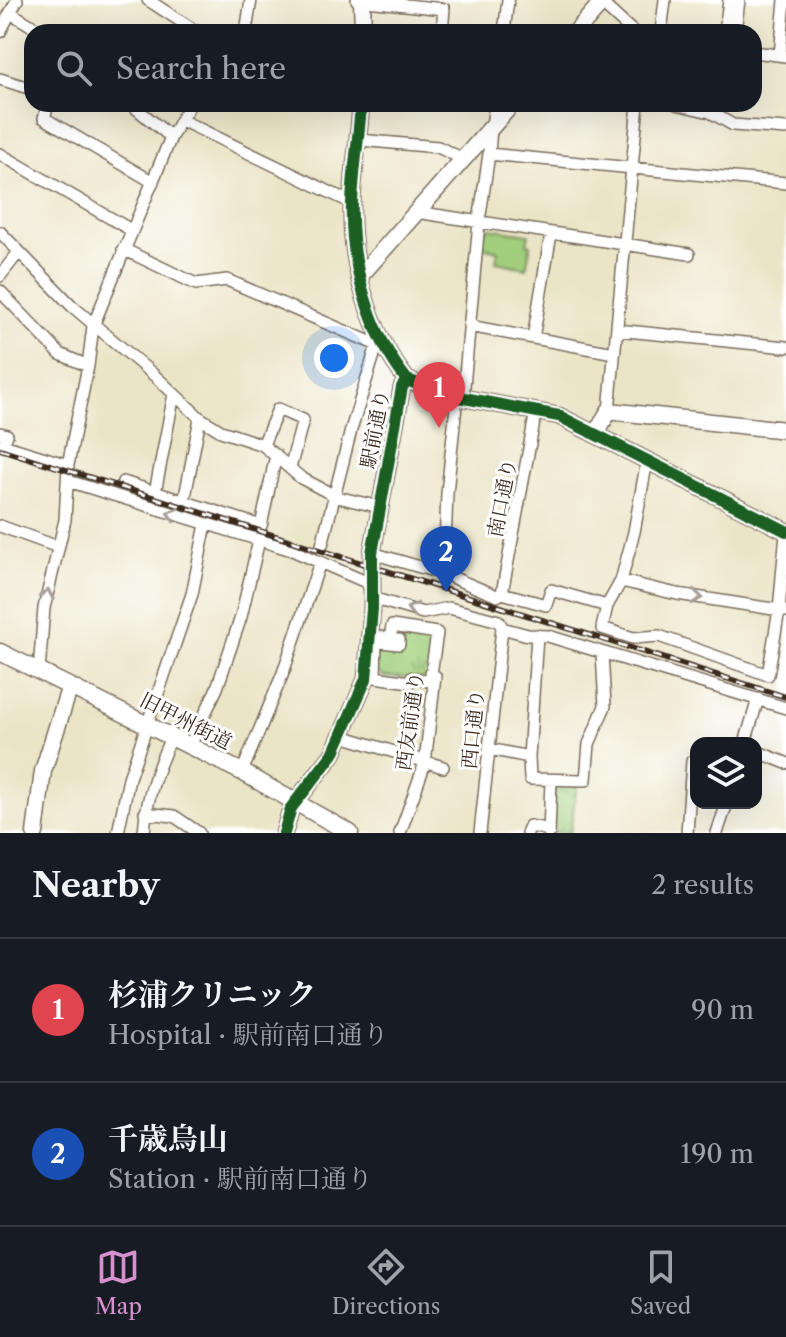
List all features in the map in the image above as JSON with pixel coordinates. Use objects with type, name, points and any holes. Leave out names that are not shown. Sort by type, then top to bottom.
[{"type":"street","points":[[0,32],[17,0]]},
{"type":"street","points":[[148,0],[185,24]]},
{"type":"street","points":[[247,24],[251,0]]},
{"type":"street","points":[[362,24],[360,0],[444,9],[443,24]]},
{"type":"street","points":[[505,24],[508,0]]},
{"type":"street","points":[[662,24],[665,0]]},
{"type":"street","points":[[726,24],[729,0]]},
{"type":"street","points":[[736,24],[739,0]]},
{"type":"street","points":[[762,53],[783,55],[785,0]]},
{"type":"street","points":[[582,24],[601,1],[625,24]]},
{"type":"street","points":[[11,13],[29,24]]},
{"type":"street","points":[[0,79],[24,86]]},
{"type":"street","points":[[46,112],[44,118],[153,182]]},
{"type":"street","points":[[141,112],[171,137]]},
{"type":"street","points":[[39,671],[44,608],[65,520],[68,465],[93,326],[171,137],[186,112]]},
{"type":"street","name":"駅前通り","points":[[361,112],[352,203],[354,251],[380,344],[407,380],[402,387],[372,553],[372,595]]},
{"type":"street","points":[[444,574],[447,493],[494,112]]},
{"type":"street","points":[[360,276],[504,112]]},
{"type":"street","points":[[596,433],[609,411],[637,112]]},
{"type":"street","points":[[710,112],[733,125],[786,129]]},
{"type":"street","points":[[181,120],[352,203]]},
{"type":"street","points":[[359,140],[438,147],[463,159]]},
{"type":"street","points":[[0,154],[131,230]]},
{"type":"street","points":[[489,154],[786,183]]},
{"type":"street","points":[[416,212],[689,254]]},
{"type":"street","points":[[0,232],[93,326],[200,418],[221,431],[263,445],[301,478],[337,497],[380,507]]},
{"type":"street","points":[[533,338],[551,234]]},
{"type":"street","points":[[123,249],[196,284],[227,280],[380,344],[351,430],[337,497],[322,545]]},
{"type":"street","points":[[0,276],[19,252]]},
{"type":"street","points":[[0,291],[60,354],[88,366]]},
{"type":"street","points":[[469,326],[614,353]]},
{"type":"street","points":[[617,330],[786,347]]},
{"type":"street","points":[[407,380],[432,391],[559,416],[596,433],[786,532],[783,610],[768,675],[659,636],[633,638],[602,628],[607,606],[621,581],[634,532],[647,460]]},
{"type":"street","points":[[155,493],[174,394]]},
{"type":"street","points":[[263,445],[278,409],[303,420],[290,468]]},
{"type":"street","name":"南口通り","points":[[502,593],[536,411]]},
{"type":"street","points":[[609,411],[786,430]]},
{"type":"street","points":[[184,502],[200,418]]},
{"type":"street","points":[[0,433],[7,435],[3,445],[68,465]]},
{"type":"street","points":[[123,482],[261,526],[276,455]]},
{"type":"street","points":[[68,481],[292,550],[366,582],[372,595],[366,679],[333,754],[291,808],[284,833]]},
{"type":"street","points":[[118,833],[129,778],[192,594],[206,524]]},
{"type":"street","points":[[0,526],[58,547]]},
{"type":"street","points":[[190,746],[217,688],[241,617],[259,540]]},
{"type":"street","points":[[372,553],[444,574],[497,596],[502,593],[546,605],[551,590],[607,606]]},
{"type":"street","points":[[242,772],[283,673],[320,562]]},
{"type":"street","points":[[621,581],[677,594],[783,610]]},
{"type":"street","points":[[372,595],[423,613],[449,608],[473,613],[499,621],[502,628],[602,653],[786,708]]},
{"type":"street","name":"西友前通り","points":[[400,833],[425,763],[442,611]]},
{"type":"street","points":[[392,626],[437,633],[430,681],[411,678],[410,682],[375,677],[376,637],[381,637],[381,642],[399,644],[399,640],[390,639],[392,626]]},
{"type":"street","name":"西口通り","points":[[480,833],[502,628]]},
{"type":"street","points":[[537,635],[530,779],[586,780],[589,744],[605,706],[602,653]]},
{"type":"street","name":"旧甲州街道","points":[[0,652],[242,772],[350,833]]},
{"type":"street","points":[[35,833],[43,771],[70,686]]},
{"type":"street","points":[[747,737],[758,699]]},
{"type":"street","points":[[144,833],[145,813],[161,760],[172,736]]},
{"type":"street","points":[[342,736],[443,767]]},
{"type":"street","points":[[489,749],[529,757]]},
{"type":"street","points":[[762,753],[786,763]]},
{"type":"street","points":[[527,833],[530,826],[549,831],[551,780]]},
{"type":"street","points":[[687,833],[690,790]]},
{"type":"street","points":[[717,833],[725,809]]},
{"type":"street","points":[[145,813],[174,816],[199,833]]},
{"type":"green space","points":[[489,228],[529,234],[527,244],[531,245],[526,268],[496,262],[498,251],[482,247],[484,232]]},
{"type":"green space","points":[[403,629],[436,634],[429,679],[384,677],[371,668],[378,644],[401,642]]},
{"type":"green space","points":[[577,785],[570,833],[554,833],[554,787]]},
{"type":"railway","points":[[0,449],[786,697]]},
{"type":"cycle path","points":[[360,112],[352,204],[354,250],[372,319],[407,380]]},
{"type":"cycle path","points":[[407,380],[448,395],[559,416],[786,531]]},
{"type":"cycle path","points":[[284,833],[291,808],[333,754],[366,679],[372,609],[372,553],[402,387],[407,380]]},
{"type":"place","name":"杉浦クリニック","points":[[439,428]]},
{"type":"place","name":"千歳烏山","points":[[446,592]]}]
